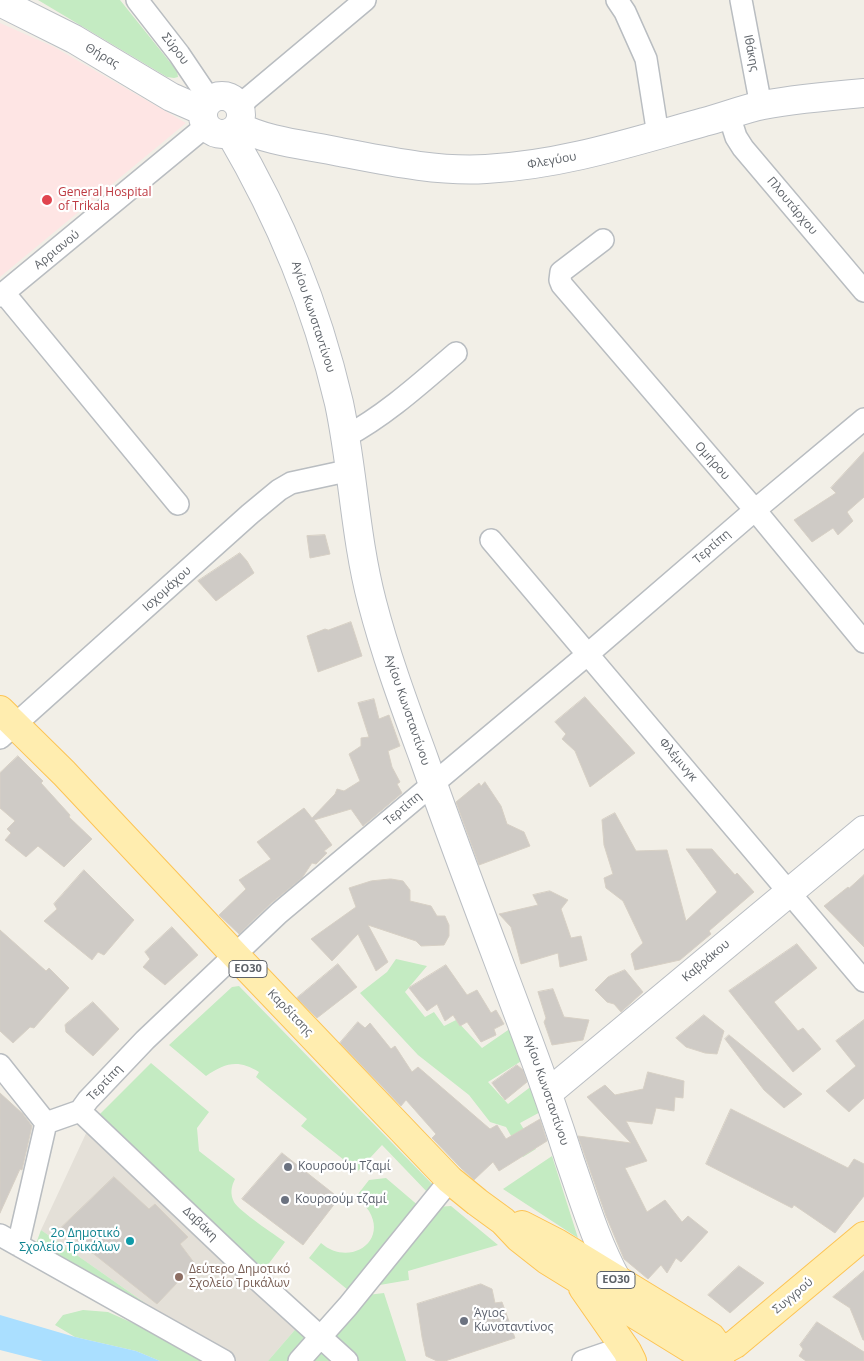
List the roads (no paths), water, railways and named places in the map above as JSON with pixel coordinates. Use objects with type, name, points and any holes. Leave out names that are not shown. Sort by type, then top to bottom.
[{"type":"main road","name":"Καρδίτσης","points":[[5,724],[64,773],[450,1180],[503,1221]]},
{"type":"main road","name":"ΕΟ30","points":[[503,1221],[526,1226],[557,1243],[711,1337],[717,1344],[722,1359]]},
{"type":"main road","name":"ΕΟ30","points":[[503,1221],[519,1238],[547,1260],[696,1352],[722,1359]]},
{"type":"main road","name":"Συγγρού","points":[[722,1359],[864,1236]]},
{"type":"main road","points":[[576,1278],[628,1354]]},
{"type":"street","name":"Σύρου","points":[[136,0],[179,54],[221,117]]},
{"type":"street","name":"Αρριανού","points":[[2,295],[221,117],[294,61],[365,0]]},
{"type":"street","points":[[617,0],[646,59],[658,135]]},
{"type":"street","name":"Ιθάκης","points":[[741,0],[761,106]]},
{"type":"street","name":"Θήρας","points":[[0,2],[74,39],[171,97],[221,117]]},
{"type":"street","name":"Φλεγύου","points":[[221,117],[250,133],[379,159],[423,166],[484,169],[523,166],[608,150],[761,106],[795,100],[864,93]]},
{"type":"street","name":"Πλουτάρχου","points":[[729,115],[736,137],[743,148],[864,291]]},
{"type":"street","name":"Αγίου Κωνσταντίνου","points":[[221,117],[270,204],[305,287],[325,349],[339,404],[351,470],[365,573],[372,605],[395,678],[548,1093],[592,1225],[617,1280]]},
{"type":"street","name":"Ομήρου","points":[[603,240],[561,272],[560,280],[864,642]]},
{"type":"street","points":[[2,295],[178,504]]},
{"type":"street","points":[[345,437],[361,428],[411,391],[456,353]]},
{"type":"street","name":"Τερτίπη","points":[[46,1123],[80,1111],[88,1100],[145,1040],[279,913],[588,654],[755,510],[863,421]]},
{"type":"street","name":"Ισχομάχου","points":[[5,724],[279,490],[292,483],[351,470]]},
{"type":"street","name":"Φλέμινγκ","points":[[491,540],[864,981]]},
{"type":"street","name":"Καβράκου","points":[[548,1093],[864,830]]},
{"type":"street","points":[[0,1065],[46,1123],[15,1244],[224,1361]]},
{"type":"street","name":"Δαβάκη","points":[[80,1111],[260,1282],[348,1361]]},
{"type":"street","points":[[299,1361],[354,1298],[450,1180]]},
{"type":"street","points":[[320,1336],[325,1361]]},
{"type":"street","points":[[583,1361],[628,1354]]},
{"type":"water","points":[[0,1315],[75,1337],[136,1351],[160,1361],[43,1361],[0,1350]]},
{"type":"place","name":"General Hospital of Trikala","points":[[47,200]]},
{"type":"place","name":"Κουρσούμ Τζαμί","points":[[288,1167]]},
{"type":"place","name":"Κουρσούμ τζαμί","points":[[285,1200]]},
{"type":"place","name":"2ο Δημοτικό Σχολείο Τρικάλων","points":[[130,1241]]},
{"type":"place","name":"Δεύτερο Δημοτικό Σχολείο Τρικάλων","points":[[179,1277]]},
{"type":"place","name":"Άγιος Κωνσταντίνος","points":[[464,1321]]}]
